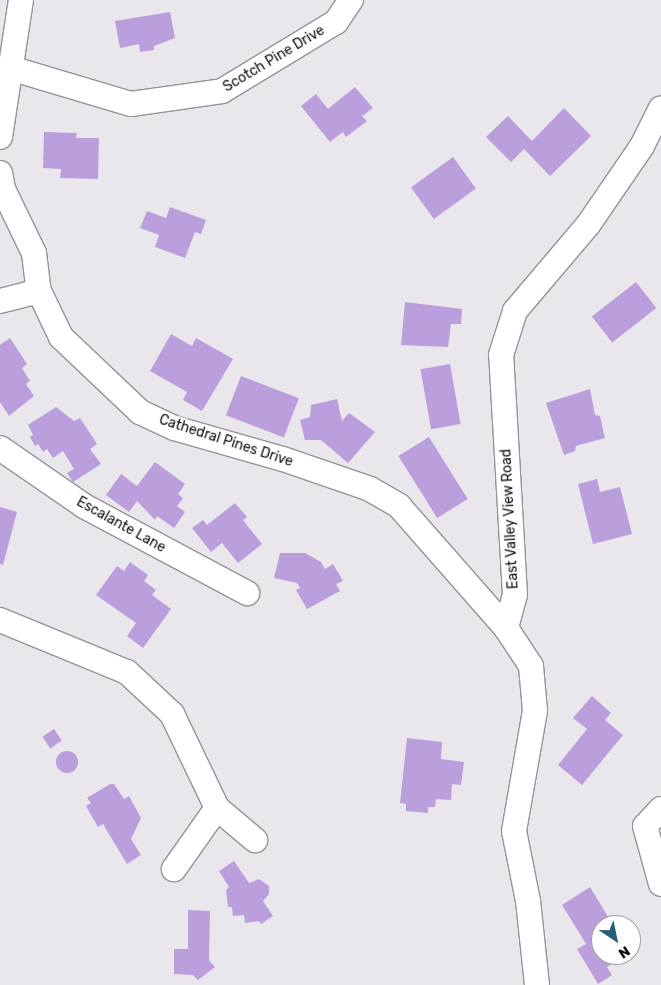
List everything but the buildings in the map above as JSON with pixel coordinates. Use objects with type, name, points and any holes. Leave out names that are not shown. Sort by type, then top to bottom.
[{"type":"street","points":[[0,137],[21,0]]},
{"type":"street","name":"Scotch Pine Drive","points":[[10,68],[131,104],[222,91],[336,22],[351,0]]},
{"type":"street","name":"East Valley View Road","points":[[506,628],[514,596],[501,355],[515,311],[588,225],[642,146],[661,108]]},
{"type":"street","name":"Cathedral Pines Drive","points":[[1,184],[34,253],[39,291],[61,337],[140,412],[174,428],[283,459],[370,489],[399,506],[506,628]]},
{"type":"street","points":[[0,302],[39,291]]},
{"type":"street","name":"Escalante Lane","points":[[0,448],[84,506],[246,593]]},
{"type":"street","points":[[0,620],[127,672],[172,714],[217,808],[255,840]]},
{"type":"street","points":[[506,628],[531,666],[535,711],[514,831],[528,902],[537,985]]},
{"type":"street","points":[[174,869],[217,808]]},
{"type":"street","points":[[661,809],[645,826],[661,884]]}]
